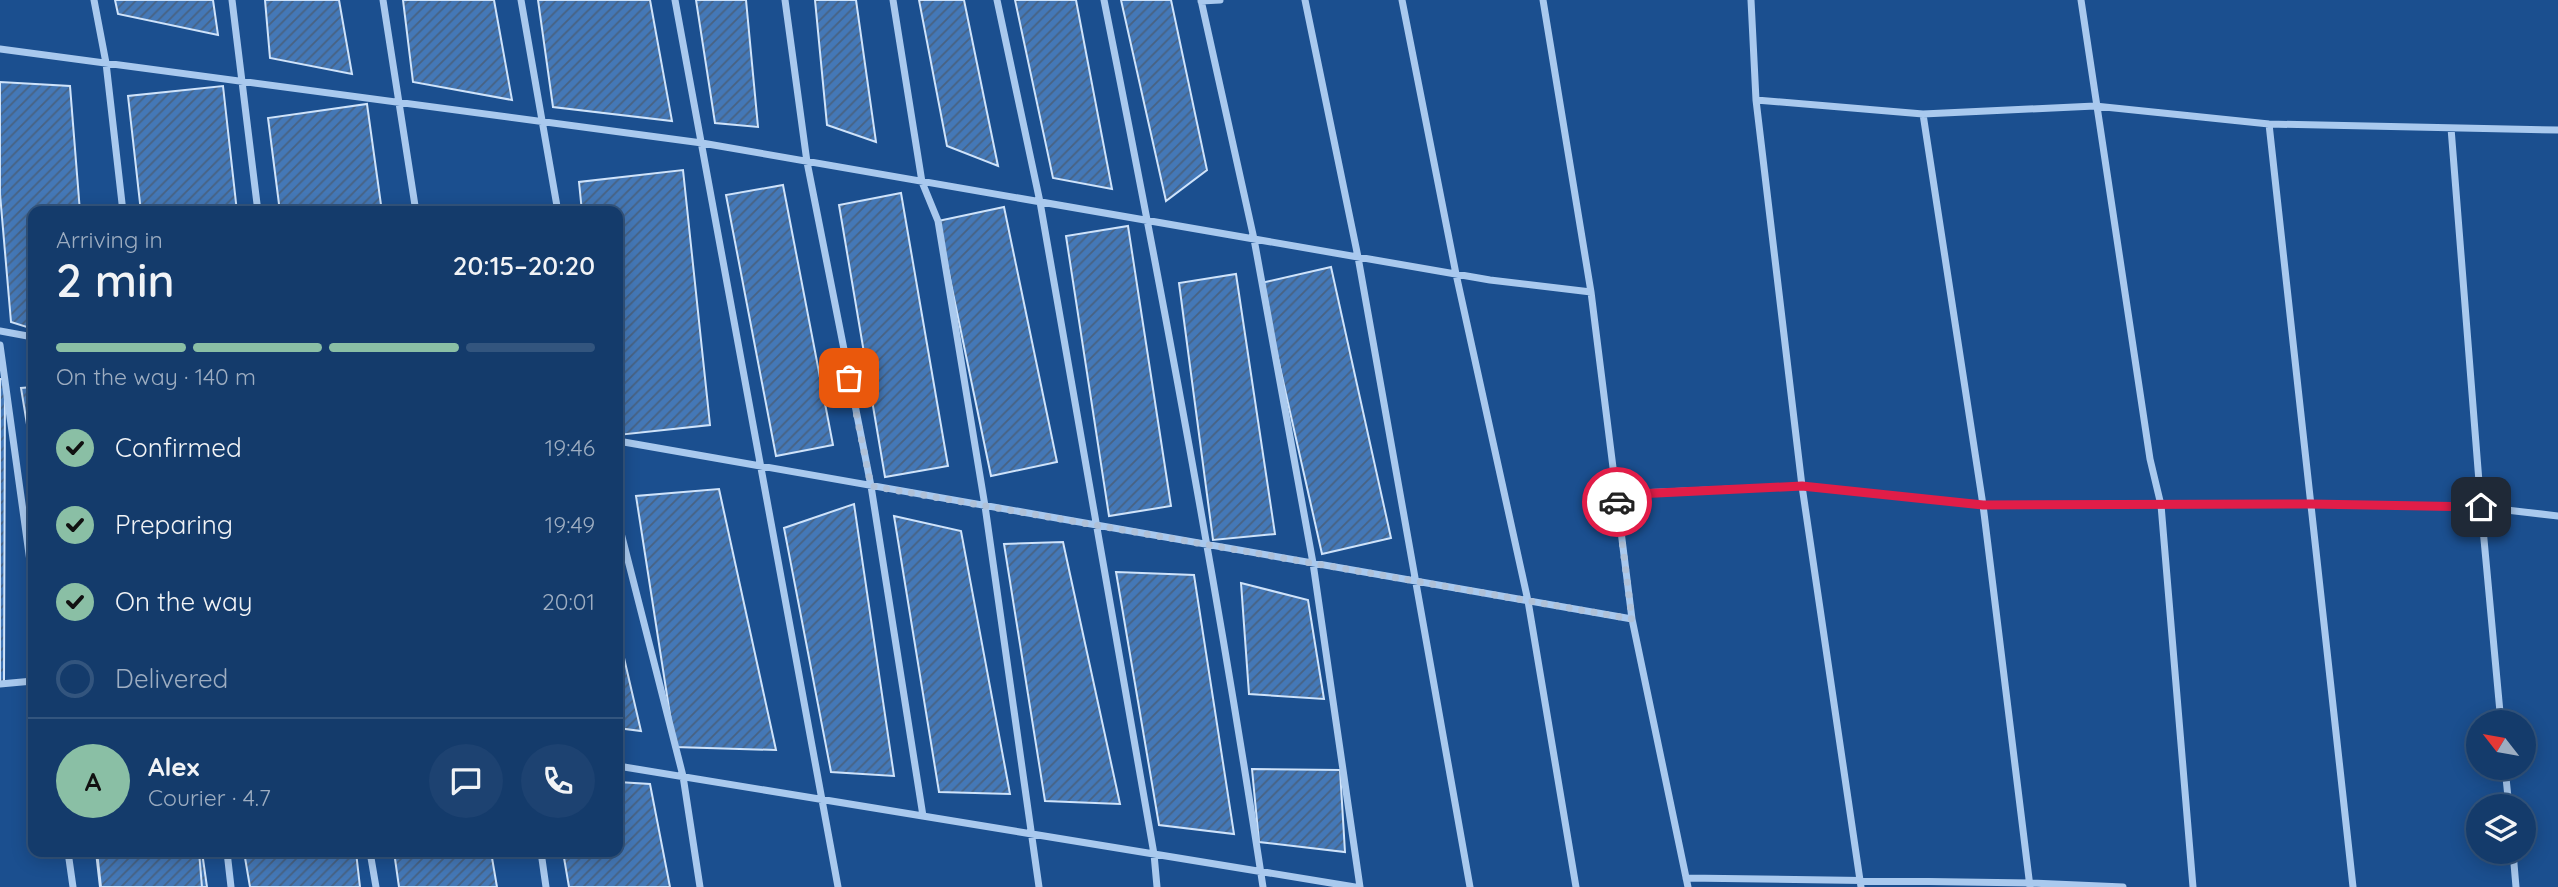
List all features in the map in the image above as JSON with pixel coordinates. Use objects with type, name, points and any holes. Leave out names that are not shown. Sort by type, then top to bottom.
[{"type":"street","points":[[94,0],[106,63],[121,206]]},
{"type":"street","points":[[232,0],[257,206]]},
{"type":"street","points":[[383,0],[415,206]]},
{"type":"street","points":[[521,0],[557,206]]},
{"type":"street","points":[[675,0],[824,799],[838,887]]},
{"type":"street","points":[[785,0],[807,162],[871,486],[923,816]]},
{"type":"street","points":[[893,0],[922,182],[938,221],[985,506],[1039,887]]},
{"type":"street","points":[[997,0],[1040,202],[1154,854],[1157,887]]},
{"type":"street","points":[[1104,0],[1208,545],[1263,887]]},
{"type":"street","points":[[623,766],[1357,887],[1313,563],[1254,239],[1201,1],[1220,0]]},
{"type":"street","points":[[1305,0],[1358,257],[1470,887]]},
{"type":"street","points":[[1402,0],[1456,274],[1528,601],[1576,887]]},
{"type":"street","points":[[1543,0],[1591,292],[1632,619],[1688,887]]},
{"type":"street","points":[[1751,0],[1756,100],[1802,486],[1860,883]]},
{"type":"street","points":[[2081,0],[2150,459],[2161,505],[2193,887]]},
{"type":"street","points":[[0,49],[702,143],[1456,274],[1591,292]]},
{"type":"street","points":[[1756,100],[1923,114],[2095,107],[2269,124],[2558,130]]},
{"type":"street","points":[[1923,114],[1983,505],[2030,885]]},
{"type":"street","points":[[2269,124],[2353,887]]},
{"type":"street","points":[[2451,128],[2500,710]]},
{"type":"street","points":[[0,331],[28,336]]},
{"type":"street","points":[[0,345],[28,547]]},
{"type":"street","points":[[623,442],[1632,619]]},
{"type":"street","points":[[1616,495],[1802,486],[1983,505],[2311,504],[2481,507],[2558,516]]},
{"type":"street","points":[[623,541],[683,776],[700,887]]},
{"type":"street","points":[[0,684],[28,681]]},
{"type":"street","points":[[69,857],[73,887]]},
{"type":"street","points":[[228,857],[231,887]]},
{"type":"street","points":[[371,857],[376,887]]},
{"type":"street","points":[[542,857],[546,887]]},
{"type":"street","points":[[2514,864],[2516,887]]},
{"type":"street","points":[[1686,878],[2123,887]]},
{"type":"building","points":[[115,0],[213,0],[218,35],[118,14]]},
{"type":"building","points":[[265,0],[339,0],[352,74],[270,58]]},
{"type":"building","points":[[403,0],[494,0],[512,100],[413,82]]},
{"type":"building","points":[[538,0],[650,0],[672,121],[553,107]]},
{"type":"building","points":[[696,0],[746,0],[758,127],[715,123]]},
{"type":"building","points":[[815,0],[856,0],[876,142],[827,125]]},
{"type":"building","points":[[919,0],[964,0],[998,166],[947,146]]},
{"type":"building","points":[[1015,0],[1076,0],[1112,189],[1053,178]]},
{"type":"building","points":[[1121,0],[1171,0],[1207,170],[1166,201]]},
{"type":"building","points":[[0,82],[70,86],[80,206],[28,206],[28,327],[11,322],[0,194]]},
{"type":"building","points":[[223,86],[236,206],[140,206],[128,96]]},
{"type":"building","points":[[367,104],[381,206],[279,206],[268,118]]},
{"type":"building","points":[[683,170],[710,425],[623,434],[623,206],[581,206],[579,182]]},
{"type":"building","points":[[783,185],[833,445],[776,456],[726,195]]},
{"type":"building","points":[[901,193],[948,466],[885,477],[839,205]]},
{"type":"building","points":[[1004,207],[1057,462],[991,476],[938,221]]},
{"type":"building","points":[[1128,226],[1171,506],[1109,516],[1066,236]]},
{"type":"building","points":[[1331,267],[1391,538],[1322,554],[1261,283]]},
{"type":"building","points":[[1236,274],[1275,534],[1213,540],[1179,283]]},
{"type":"building","points":[[0,379],[5,379],[4,684],[0,683]]},
{"type":"building","points":[[28,387],[28,431],[21,388]]},
{"type":"building","points":[[719,489],[776,750],[675,747],[636,496]]},
{"type":"building","points":[[854,504],[894,776],[831,772],[784,528]]},
{"type":"building","points":[[894,516],[961,531],[1010,794],[939,792]]},
{"type":"building","points":[[1063,542],[1120,804],[1045,801],[1004,544]]},
{"type":"building","points":[[1116,572],[1194,575],[1234,834],[1159,825]]},
{"type":"building","points":[[1241,583],[1308,600],[1324,699],[1249,694]]},
{"type":"building","points":[[623,654],[641,731],[623,729]]},
{"type":"building","points":[[1252,769],[1340,770],[1345,852],[1259,842]]},
{"type":"building","points":[[623,782],[650,784],[670,887],[569,887],[564,857],[623,857]]},
{"type":"building","points":[[97,857],[199,857],[202,887],[100,887]]},
{"type":"building","points":[[98,857],[203,857],[207,887],[101,887]]},
{"type":"building","points":[[245,857],[357,857],[360,887],[250,887]]},
{"type":"building","points":[[395,857],[492,857],[497,887],[399,887]]},
{"type":"way so far","points":[[849,378],[871,486],[1632,619],[1617,502]]},
{"type":"route","points":[[1617,502],[1616,495],[1802,486],[1983,505],[2311,504],[2481,507]]}]
